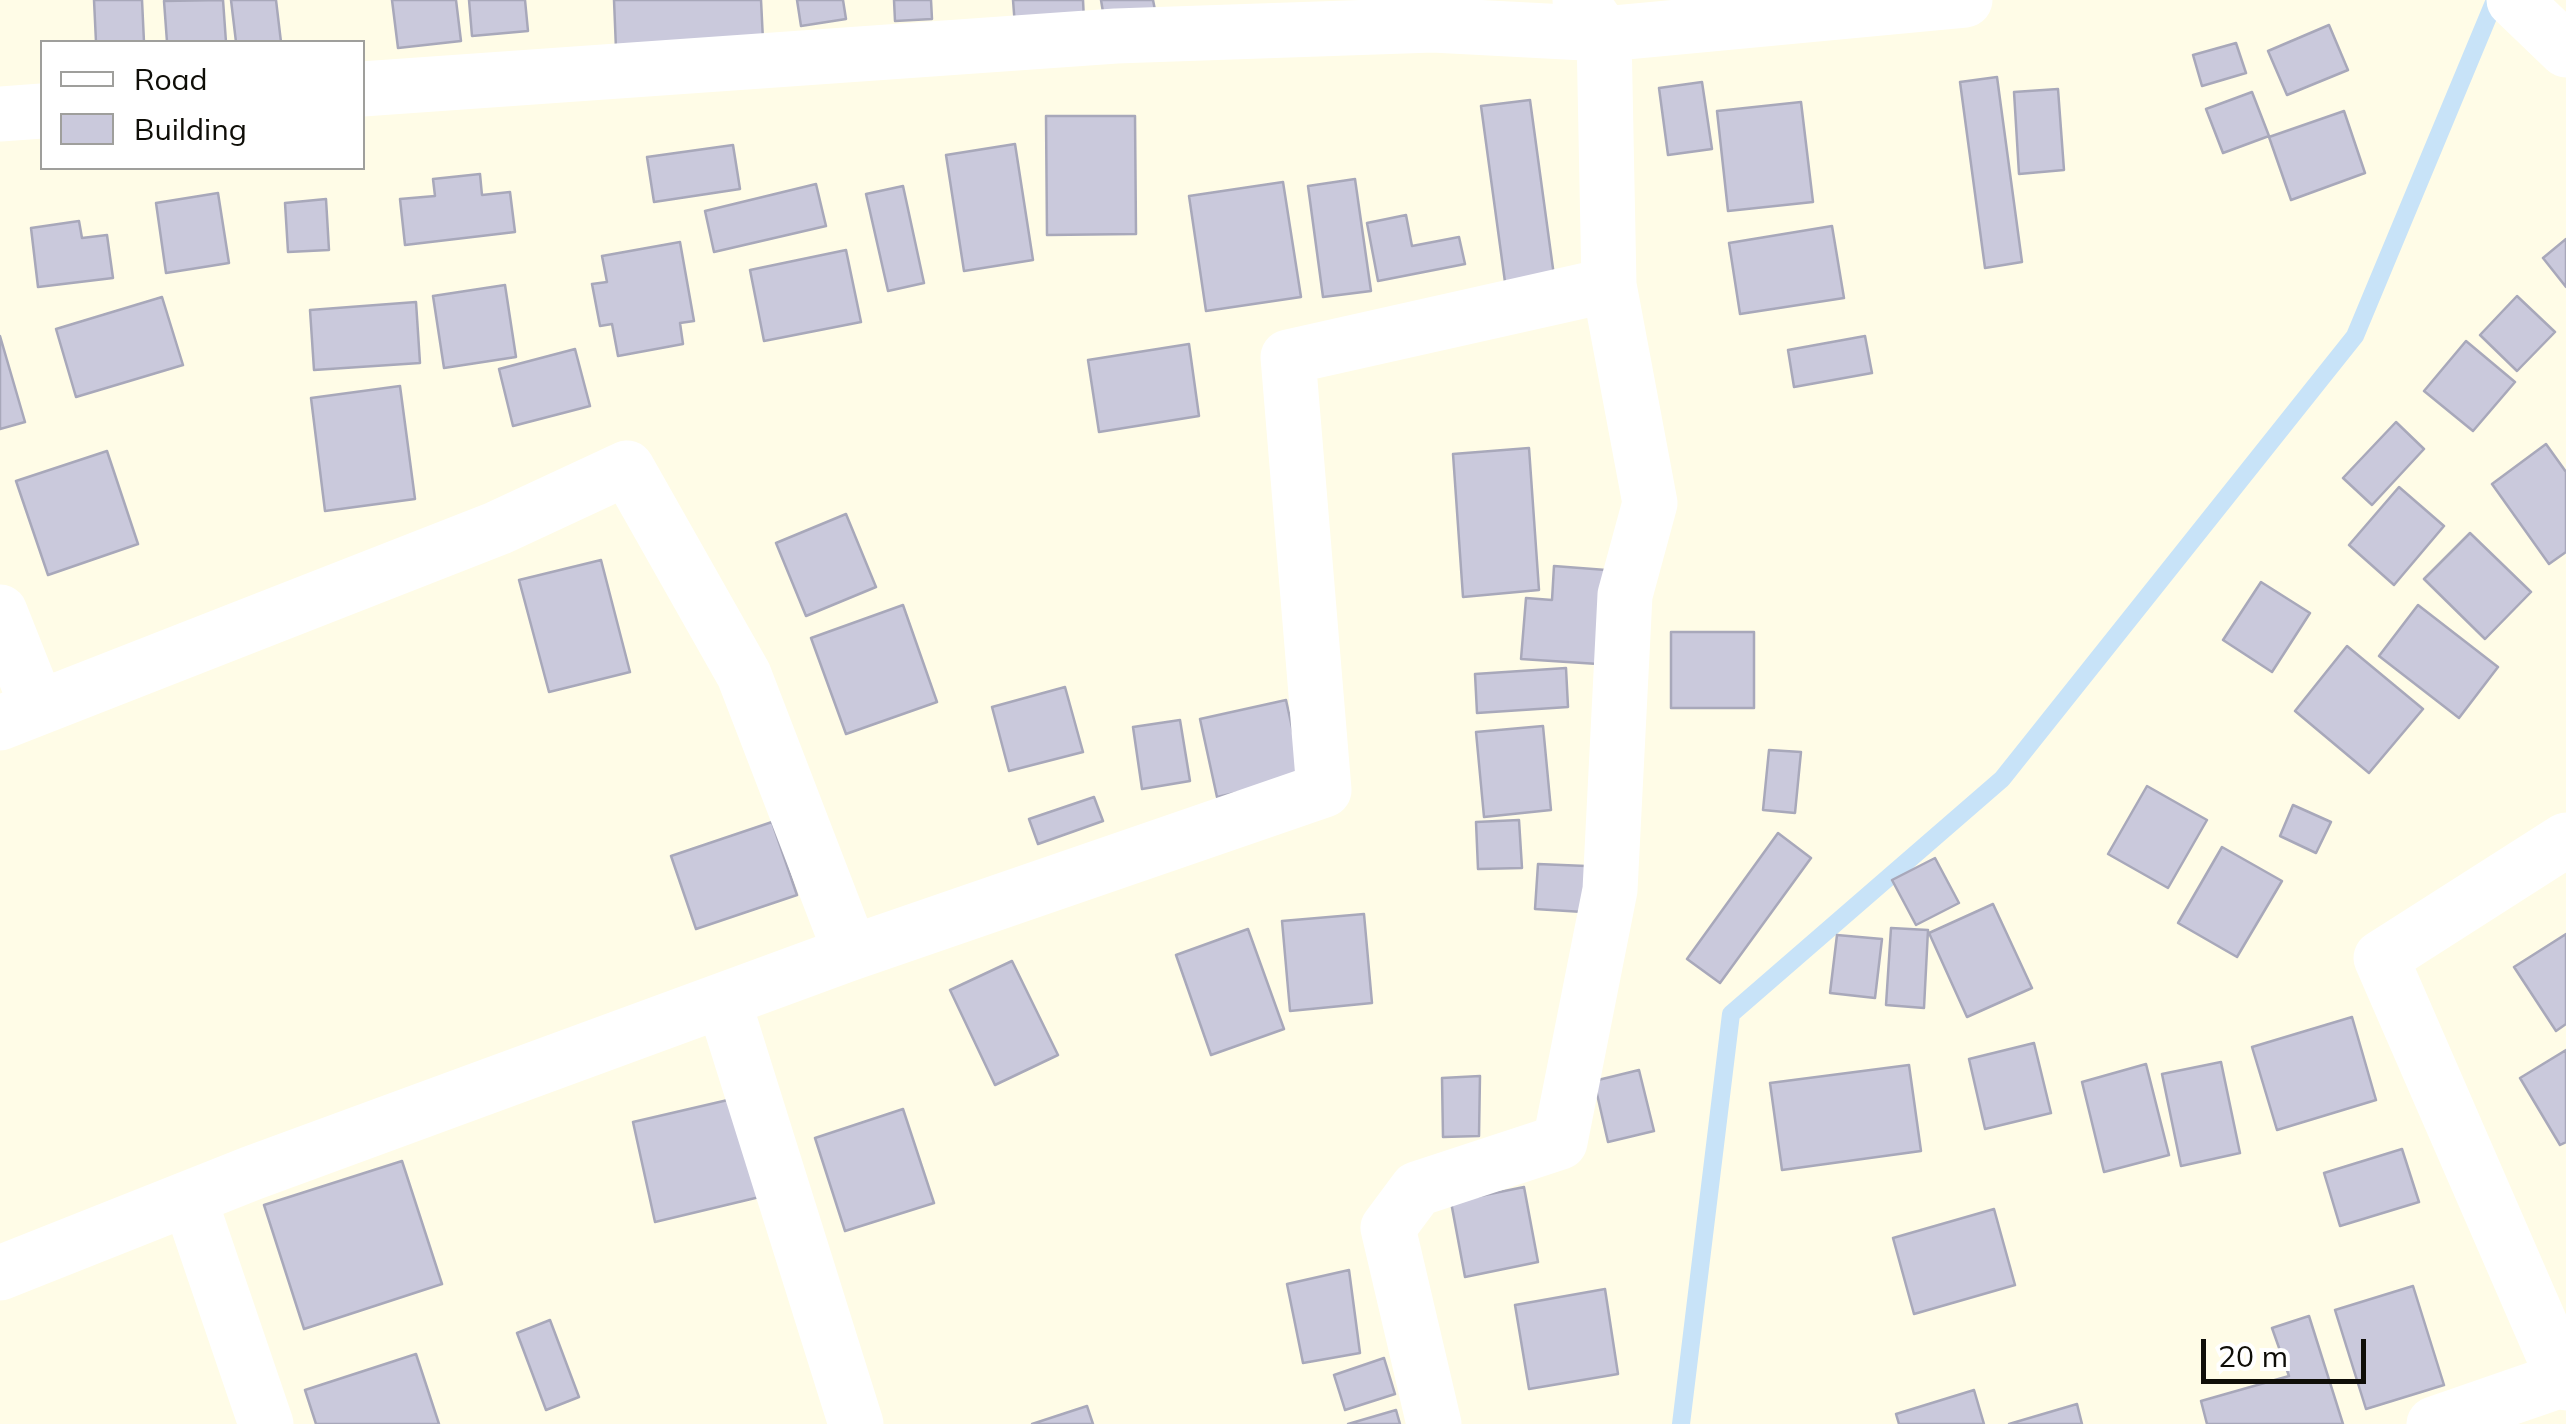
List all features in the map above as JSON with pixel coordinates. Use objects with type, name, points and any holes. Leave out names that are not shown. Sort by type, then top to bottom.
[{"type":"street","points":[[365,88],[1116,36],[1434,26],[1965,0]]},
{"type":"street","points":[[2514,0],[2566,50]]},
{"type":"street","points":[[1434,1424],[1388,1228],[1417,1189],[1560,1142],[1610,890],[1625,595],[1650,503],[1609,285],[1592,17]]},
{"type":"street","points":[[0,114],[40,111]]},
{"type":"street","points":[[0,1273],[188,1198],[851,953],[1324,790],[1288,357],[1609,285]]},
{"type":"street","points":[[0,612],[19,716],[498,528],[627,468],[744,675],[851,953]]},
{"type":"street","points":[[2434,1424],[2565,1381],[2380,958],[2566,840]]},
{"type":"street","points":[[724,1003],[856,1424]]},
{"type":"street","points":[[188,1198],[266,1424]]},
{"type":"building","points":[[94,0],[142,0],[144,40],[96,40]]},
{"type":"building","points":[[223,0],[226,40],[167,40],[164,1]]},
{"type":"building","points":[[231,0],[276,0],[281,40],[236,40]]},
{"type":"building","points":[[392,0],[456,0],[461,41],[398,48]]},
{"type":"building","points":[[469,0],[525,0],[528,31],[472,36]]},
{"type":"building","points":[[614,0],[761,0],[763,40],[616,49]]},
{"type":"building","points":[[797,0],[843,0],[846,19],[801,26]]},
{"type":"building","points":[[894,0],[931,0],[932,19],[895,21]]},
{"type":"building","points":[[1013,0],[1083,0],[1084,21],[1015,26]]},
{"type":"building","points":[[1101,0],[1153,0],[1155,10],[1104,18]]},
{"type":"building","points":[[2329,25],[2348,70],[2287,95],[2268,51]]},
{"type":"building","points":[[2236,43],[2246,73],[2202,86],[2193,55]]},
{"type":"building","points":[[1997,77],[2022,262],[1985,268],[1960,82]]},
{"type":"building","points":[[1702,82],[1712,149],[1668,155],[1659,88]]},
{"type":"building","points":[[2058,89],[2064,170],[2019,174],[2014,92]]},
{"type":"building","points":[[2252,92],[2269,136],[2223,153],[2206,109]]},
{"type":"building","points":[[1530,100],[1554,276],[1505,282],[1481,106]]},
{"type":"building","points":[[1801,102],[1813,202],[1728,211],[1717,111]]},
{"type":"building","points":[[2344,111],[2365,173],[2291,200],[2269,137]]},
{"type":"building","points":[[1046,116],[1135,116],[1136,234],[1047,235]]},
{"type":"building","points":[[1015,144],[1033,260],[964,271],[946,155]]},
{"type":"building","points":[[733,145],[740,189],[654,202],[647,157]]},
{"type":"building","points":[[480,174],[482,195],[510,192],[515,232],[405,245],[400,199],[435,196],[433,179]]},
{"type":"building","points":[[1355,179],[1371,291],[1323,297],[1308,186]]},
{"type":"building","points":[[1283,182],[1301,297],[1206,311],[1189,196]]},
{"type":"building","points":[[816,184],[826,226],[714,252],[705,211]]},
{"type":"building","points":[[903,186],[924,283],[888,291],[866,194]]},
{"type":"building","points":[[218,193],[229,263],[166,273],[156,203]]},
{"type":"building","points":[[326,199],[329,250],[288,252],[285,203]]},
{"type":"building","points":[[1406,215],[1412,246],[1459,237],[1465,264],[1378,281],[1367,223]]},
{"type":"building","points":[[79,221],[82,238],[107,235],[113,278],[38,287],[31,228]]},
{"type":"building","points":[[1832,226],[1844,298],[1740,314],[1729,243]]},
{"type":"building","points":[[2566,239],[2566,287],[2543,258]]},
{"type":"building","points":[[680,242],[694,321],[680,323],[683,344],[618,356],[612,324],[600,326],[592,284],[607,282],[602,256]]},
{"type":"building","points":[[846,250],[861,322],[764,341],[750,270]]},
{"type":"building","points":[[505,285],[516,357],[444,368],[433,296]]},
{"type":"building","points":[[2517,296],[2555,332],[2517,371],[2480,335]]},
{"type":"building","points":[[162,297],[183,365],[76,397],[56,329]]},
{"type":"building","points":[[416,302],[420,363],[314,370],[310,310]]},
{"type":"building","points":[[0,336],[25,422],[0,429]]},
{"type":"building","points":[[1865,336],[1872,373],[1794,387],[1788,350]]},
{"type":"building","points":[[2466,341],[2515,382],[2473,431],[2424,391]]},
{"type":"building","points":[[1189,344],[1199,416],[1099,432],[1088,360]]},
{"type":"building","points":[[575,349],[590,406],[513,426],[499,369]]},
{"type":"building","points":[[400,386],[415,499],[325,511],[311,398]]},
{"type":"building","points":[[2396,422],[2424,449],[2372,505],[2343,478]]},
{"type":"building","points":[[2546,444],[2566,472],[2566,552],[2549,564],[2492,484]]},
{"type":"building","points":[[1529,448],[1539,590],[1463,597],[1453,454]]},
{"type":"building","points":[[107,451],[138,544],[48,575],[16,481]]},
{"type":"building","points":[[2399,487],[2444,526],[2394,585],[2349,545]]},
{"type":"building","points":[[846,514],[876,587],[806,616],[776,543]]},
{"type":"building","points":[[2470,533],[2531,592],[2485,639],[2424,579]]},
{"type":"building","points":[[601,560],[630,672],[549,692],[519,580]]},
{"type":"building","points":[[1554,566],[1606,570],[1598,664],[1521,659],[1526,598],[1552,600]]},
{"type":"building","points":[[2261,582],[2310,613],[2272,672],[2223,640]]},
{"type":"building","points":[[903,605],[937,702],[846,734],[811,638]]},
{"type":"building","points":[[2418,605],[2498,667],[2459,718],[2379,656]]},
{"type":"building","points":[[1671,632],[1754,632],[1754,708],[1671,708]]},
{"type":"building","points":[[2347,646],[2423,709],[2369,773],[2295,711]]},
{"type":"building","points":[[1566,668],[1568,707],[1477,713],[1475,674]]},
{"type":"building","points":[[1065,687],[1083,752],[1009,771],[992,707]]},
{"type":"building","points":[[1286,700],[1303,778],[1217,797],[1200,719]]},
{"type":"building","points":[[1180,720],[1190,781],[1142,789],[1133,727]]},
{"type":"building","points":[[1543,726],[1551,810],[1484,817],[1476,732]]},
{"type":"building","points":[[1769,750],[1801,752],[1795,813],[1763,810]]},
{"type":"building","points":[[2147,786],[2207,820],[2168,888],[2108,854]]},
{"type":"building","points":[[1094,797],[1103,821],[1038,844],[1029,819]]},
{"type":"building","points":[[2293,805],[2331,822],[2316,853],[2280,836]]},
{"type":"building","points":[[1519,820],[1522,868],[1478,869],[1476,822]]},
{"type":"building","points":[[772,822],[797,895],[696,929],[671,856]]},
{"type":"building","points":[[1778,833],[1811,858],[1720,983],[1687,959]]},
{"type":"building","points":[[2222,847],[2282,881],[2237,957],[2178,923]]},
{"type":"building","points":[[1935,858],[1959,903],[1916,925],[1892,880]]},
{"type":"building","points":[[1538,864],[1586,866],[1583,912],[1535,909]]},
{"type":"building","points":[[1993,904],[2032,988],[1967,1017],[1929,933]]},
{"type":"building","points":[[1364,914],[1372,1003],[1290,1011],[1282,921]]},
{"type":"building","points":[[1891,928],[1928,930],[1924,1008],[1886,1005]]},
{"type":"building","points":[[1248,929],[1284,1029],[1211,1055],[1176,955]]},
{"type":"building","points":[[2566,934],[2566,1024],[2556,1031],[2514,967]]},
{"type":"building","points":[[1837,935],[1882,939],[1875,998],[1830,993]]},
{"type":"building","points":[[1012,961],[1058,1055],[995,1085],[950,990]]},
{"type":"building","points":[[2352,1017],[2376,1100],[2277,1130],[2252,1047]]},
{"type":"building","points":[[2034,1043],[2051,1113],[1985,1129],[1969,1059]]},
{"type":"building","points":[[2566,1050],[2566,1142],[2560,1145],[2520,1078]]},
{"type":"building","points":[[2221,1062],[2240,1153],[2181,1166],[2162,1074]]},
{"type":"building","points":[[2146,1064],[2169,1155],[2104,1172],[2082,1082]]},
{"type":"building","points":[[1909,1065],[1921,1151],[1782,1170],[1770,1083]]},
{"type":"building","points":[[1639,1070],[1654,1131],[1608,1142],[1594,1081]]},
{"type":"building","points":[[1480,1076],[1479,1136],[1443,1137],[1442,1078]]},
{"type":"building","points":[[745,1096],[768,1195],[655,1222],[633,1122]]},
{"type":"building","points":[[903,1109],[934,1203],[845,1231],[815,1138]]},
{"type":"building","points":[[2402,1149],[2419,1202],[2340,1226],[2324,1173]]},
{"type":"building","points":[[402,1161],[442,1284],[304,1329],[264,1205]]},
{"type":"building","points":[[1524,1187],[1538,1262],[1465,1277],[1451,1202]]},
{"type":"building","points":[[1994,1209],[2015,1285],[1914,1314],[1893,1238]]},
{"type":"building","points":[[1349,1270],[1360,1353],[1303,1363],[1287,1284]]},
{"type":"building","points":[[2413,1286],[2444,1385],[2366,1409],[2335,1310]]},
{"type":"building","points":[[1605,1289],[1618,1374],[1529,1389],[1515,1305]]},
{"type":"building","points":[[2309,1316],[2343,1424],[2207,1424],[2201,1401],[2289,1376],[2272,1328]]},
{"type":"building","points":[[550,1320],[579,1397],[546,1410],[517,1333]]},
{"type":"building","points":[[416,1354],[439,1424],[316,1424],[305,1390]]},
{"type":"building","points":[[1384,1358],[1395,1394],[1345,1410],[1334,1375]]},
{"type":"building","points":[[1974,1390],[1984,1424],[1899,1424],[1896,1414]]},
{"type":"building","points":[[2077,1404],[2082,1424],[2009,1424]]},
{"type":"building","points":[[1087,1406],[1093,1424],[1032,1424]]},
{"type":"building","points":[[1396,1410],[1400,1424],[1348,1424]]},
{"type":"waterway","points":[[1681,1424],[1731,1014],[2002,779],[2355,336],[2495,0]]}]
